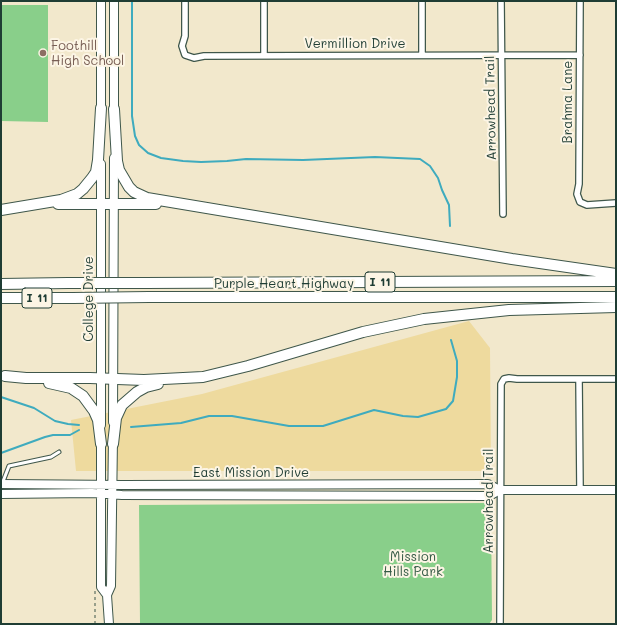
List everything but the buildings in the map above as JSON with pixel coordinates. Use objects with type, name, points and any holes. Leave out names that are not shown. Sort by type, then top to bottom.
[{"type":"highway","points":[[1,210],[69,198],[83,189],[96,172],[101,108]]},
{"type":"highway","points":[[114,109],[117,161],[119,170],[125,182],[134,192],[147,198],[512,259],[616,274]]},
{"type":"highway","points":[[30,205],[182,204]]},
{"type":"highway","name":"Purple Heart Highway","points":[[1,284],[616,281]]},
{"type":"highway","name":"Purple Heart Highway","points":[[1,298],[616,297]]},
{"type":"highway","points":[[113,444],[116,418],[122,405],[131,396],[146,386],[222,373],[363,332],[424,319],[509,310],[616,307]]},
{"type":"highway","points":[[3,376],[26,378],[113,378],[126,380],[185,379]]},
{"type":"highway","points":[[3,376],[64,386],[77,391],[83,396],[94,411],[98,420],[101,444]]},
{"type":"main road","name":"College Drive","points":[[101,1],[101,587],[107,596]]},
{"type":"main road","name":"College Drive","points":[[109,624],[107,596],[111,586],[113,495],[114,1]]},
{"type":"main road","name":"East Mission Drive","points":[[2,484],[488,484],[500,490],[616,490]]},
{"type":"main road","name":"East Mission Drive","points":[[1,494],[101,493],[113,495],[489,496],[500,490]]},
{"type":"street","name":"Vermillion Drive","points":[[185,1],[185,36],[182,46],[185,55],[194,58],[204,56],[580,55]]},
{"type":"street","points":[[264,1],[264,56]]},
{"type":"street","points":[[422,1],[422,55]]},
{"type":"street","name":"Arrowhead Trail","points":[[501,1],[503,214]]},
{"type":"street","name":"Brahma Lane","points":[[580,1],[579,184],[577,194],[580,202],[587,205],[616,203]]},
{"type":"street","name":"Arrowhead Trail","points":[[500,624],[502,384],[504,379],[509,378],[579,379]]},
{"type":"street","points":[[580,490],[579,379],[616,379]]},
{"type":"lane","points":[[2,484],[9,466],[51,457],[59,452]]},
{"type":"green space","points":[[1,5],[48,5],[48,122],[1,121]]},
{"type":"green space","name":"Mission Hills Park","points":[[487,503],[491,508],[492,620],[489,624],[140,624],[139,505]]},
{"type":"sand","points":[[469,321],[490,348],[491,471],[76,471],[71,420],[202,394]]},
{"type":"waterway","points":[[132,1],[132,116],[135,136],[139,145],[148,153],[161,158],[201,162],[246,159],[303,160],[375,157],[420,159],[430,166],[438,178],[449,205],[450,226]]},
{"type":"waterway","points":[[131,427],[181,423],[209,416],[232,416],[289,426],[323,426],[374,410],[403,416],[418,417],[446,409],[453,401],[457,377],[457,361],[451,340]]},
{"type":"waterway","points":[[1,397],[34,408],[55,421],[79,425]]},
{"type":"waterway","points":[[1,453],[45,437],[53,435],[70,435],[79,430]]},
{"type":"place","name":"Foothill High School","points":[[43,53]]}]
